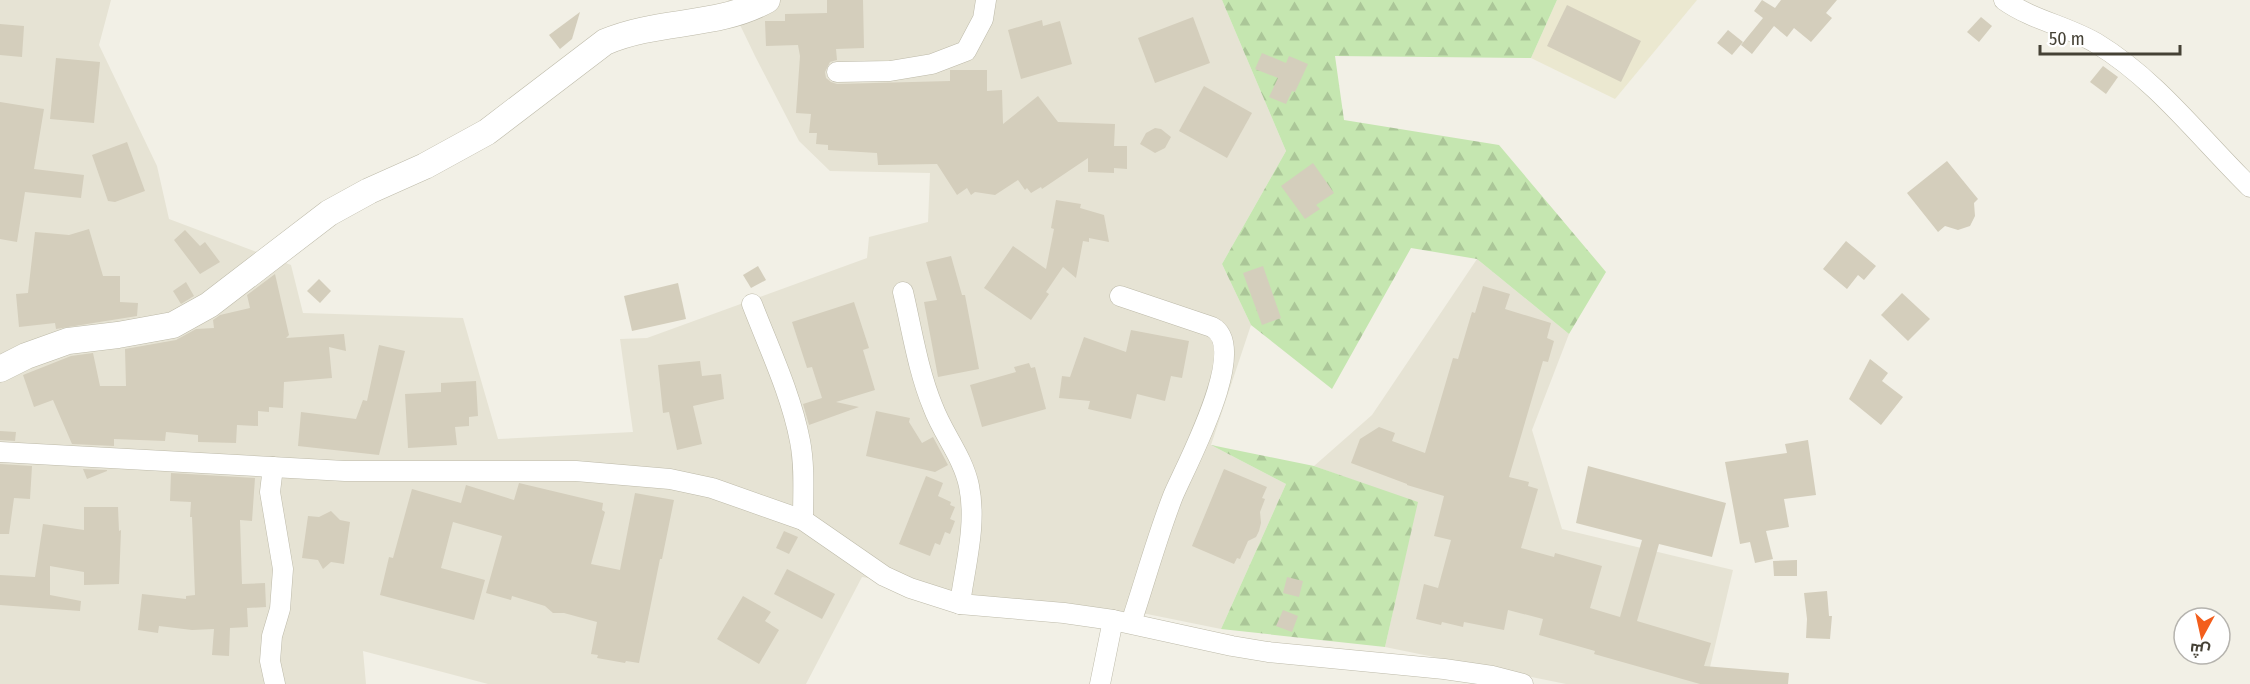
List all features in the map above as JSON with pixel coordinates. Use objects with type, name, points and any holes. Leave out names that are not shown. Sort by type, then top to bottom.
[{"type":"street","points":[[0,369],[26,356],[68,341],[172,325],[209,304],[329,213],[369,191],[425,166],[487,132],[605,42],[623,34],[652,27],[722,18],[749,10],[767,0]]},
{"type":"street","points":[[837,72],[890,71],[932,64],[966,51],[983,19],[986,0]]},
{"type":"street","points":[[2004,0],[2014,7],[2094,42],[2126,63],[2176,107],[2214,151],[2250,187]]},
{"type":"street","points":[[903,292],[933,408],[963,466],[969,487],[970,530],[960,604]]},
{"type":"street","points":[[1100,684],[1122,621],[1216,399],[1221,378],[1223,339],[1217,330],[1120,296]]},
{"type":"street","points":[[752,304],[781,380],[800,441],[803,465],[803,520]]},
{"type":"street","points":[[0,452],[345,471],[576,471],[670,479],[712,488],[803,520],[884,576],[910,588],[960,604],[1064,613],[1122,621],[1268,652],[1444,669],[1492,676],[1523,684]]},
{"type":"street","points":[[273,467],[270,492],[283,569],[280,609],[272,636],[270,661],[275,684]]},
{"type":"shaded area","points":[[0,0],[111,0],[99,45],[157,166],[169,219],[291,265],[303,313],[463,318],[498,439],[633,432],[620,339],[647,338],[867,258],[869,237],[928,222],[930,173],[830,171],[799,141],[728,0],[1222,0],[1286,151],[1222,264],[1251,325],[1211,445],[1286,484],[1221,629],[1147,614],[1095,614],[862,577],[806,684],[488,684],[363,651],[366,684],[0,684]]},
{"type":"shaded area","points":[[1557,0],[1697,0],[1615,99],[1531,58]]},
{"type":"shaded area","points":[[1477,259],[1569,334],[1532,430],[1562,529],[1733,570],[1706,684],[1566,684],[1385,647],[1417,503],[1314,466],[1372,415]]},
{"type":"green space","points":[[1222,0],[1557,0],[1531,58],[1335,56],[1344,120],[1499,145],[1606,272],[1569,334],[1477,259],[1411,248],[1332,389],[1251,325],[1222,264],[1286,151]]},
{"type":"green space","points":[[1211,445],[1314,466],[1418,502],[1385,647],[1221,629],[1286,484]]},
{"type":"building","points":[[827,0],[863,0],[864,48],[836,49],[837,60],[830,62],[825,72],[826,78],[831,82],[837,84],[950,81],[950,70],[987,70],[987,91],[1002,90],[1003,124],[1038,96],[1058,122],[1115,124],[1114,146],[1127,146],[1127,169],[1114,168],[1114,173],[1088,172],[1088,158],[1042,189],[1041,187],[1031,193],[1027,188],[1025,190],[1018,180],[995,195],[975,192],[971,195],[967,188],[957,195],[937,164],[878,165],[877,153],[828,150],[828,145],[816,144],[817,133],[809,133],[811,114],[796,113],[800,56],[798,45],[766,46],[765,21],[785,21],[785,14],[827,13]]},
{"type":"building","points":[[1762,0],[1775,8],[1781,0],[1837,0],[1826,13],[1832,18],[1811,42],[1794,28],[1787,37],[1774,26],[1752,54],[1741,45],[1763,18],[1754,11]]},
{"type":"building","points":[[1567,5],[1641,41],[1621,82],[1547,46]]},
{"type":"building","points":[[580,12],[572,39],[560,49],[549,35]]},
{"type":"building","points":[[1193,17],[1210,63],[1155,83],[1138,38]]},
{"type":"building","points":[[1981,17],[1992,26],[1979,42],[1967,32]]},
{"type":"building","points":[[1042,20],[1043,26],[1060,21],[1072,64],[1021,79],[1008,30]]},
{"type":"building","points":[[0,24],[24,26],[22,57],[0,55]]},
{"type":"building","points":[[1728,30],[1743,42],[1732,55],[1717,43]]},
{"type":"building","points":[[1262,53],[1286,63],[1289,56],[1308,64],[1295,92],[1292,91],[1286,104],[1269,97],[1278,78],[1255,69]]},
{"type":"building","points":[[56,58],[100,62],[94,123],[50,119]]},
{"type":"building","points":[[2103,66],[2118,77],[2106,94],[2090,82]]},
{"type":"building","points":[[1204,86],[1252,113],[1227,158],[1179,131]]},
{"type":"building","points":[[0,102],[44,109],[34,169],[84,175],[81,198],[25,192],[17,242],[0,239]]},
{"type":"building","points":[[1155,128],[1161,129],[1171,137],[1165,148],[1155,153],[1140,144],[1146,133]]},
{"type":"building","points":[[127,142],[145,191],[115,202],[108,201],[92,155]]},
{"type":"building","points":[[1947,161],[1978,199],[1974,203],[1975,216],[1970,226],[1958,230],[1945,226],[1938,232],[1907,193]]},
{"type":"building","points":[[1313,163],[1334,193],[1316,205],[1320,209],[1305,219],[1281,186]]},
{"type":"building","points":[[1056,200],[1081,204],[1080,208],[1104,215],[1109,242],[1089,238],[1089,242],[1083,241],[1076,278],[1063,267],[1046,292],[1049,294],[1031,320],[984,288],[1013,246],[1046,269],[1054,229],[1051,228]]},
{"type":"building","points":[[89,229],[103,276],[120,276],[120,302],[138,303],[137,316],[56,329],[55,323],[19,327],[16,294],[28,293],[35,232],[69,235]]},
{"type":"building","points":[[185,230],[200,246],[205,242],[220,262],[200,274],[174,240]]},
{"type":"building","points":[[1846,241],[1876,266],[1864,280],[1858,275],[1847,289],[1823,269]]},
{"type":"building","points":[[951,256],[962,295],[965,295],[979,369],[938,377],[924,302],[937,300],[926,262]]},
{"type":"building","points":[[758,266],[766,280],[751,288],[743,275]]},
{"type":"building","points":[[1263,266],[1281,318],[1262,325],[1243,273]]},
{"type":"building","points":[[275,274],[289,335],[286,338],[344,334],[346,351],[329,347],[332,378],[284,382],[283,408],[269,407],[269,412],[258,411],[258,426],[237,425],[236,443],[198,442],[198,435],[166,432],[165,441],[114,439],[114,446],[72,444],[53,400],[34,407],[23,375],[71,356],[93,353],[100,386],[126,386],[125,349],[176,340],[196,329],[214,328],[213,320],[220,315],[250,308],[247,295]]},
{"type":"building","points":[[319,279],[331,291],[320,303],[307,291]]},
{"type":"building","points":[[186,282],[194,296],[181,304],[173,291]]},
{"type":"building","points":[[678,283],[686,319],[632,331],[624,296]]},
{"type":"building","points":[[1483,286],[1510,294],[1505,309],[1551,323],[1547,338],[1554,341],[1548,362],[1543,361],[1509,477],[1529,482],[1528,486],[1538,489],[1521,548],[1554,557],[1555,553],[1602,566],[1590,608],[1620,617],[1642,540],[1576,523],[1588,466],[1726,503],[1712,557],[1659,544],[1637,621],[1711,643],[1704,666],[1789,673],[1788,684],[1700,684],[1594,654],[1595,651],[1539,635],[1543,619],[1508,610],[1504,630],[1464,622],[1463,627],[1416,619],[1424,584],[1438,588],[1451,540],[1434,536],[1444,496],[1407,485],[1351,463],[1360,439],[1379,427],[1395,433],[1392,441],[1425,453],[1453,358],[1458,359],[1472,312],[1475,313]]},
{"type":"building","points":[[1902,293],[1930,319],[1908,341],[1881,315]]},
{"type":"building","points":[[854,302],[869,348],[863,350],[875,390],[836,402],[859,407],[809,425],[803,404],[822,398],[812,367],[807,368],[792,322]]},
{"type":"building","points":[[1131,330],[1189,341],[1182,378],[1171,376],[1165,401],[1137,394],[1131,419],[1088,409],[1090,401],[1059,398],[1062,376],[1070,377],[1084,337],[1126,352]]},
{"type":"building","points":[[379,345],[405,351],[379,455],[298,446],[301,412],[356,419],[363,400],[367,401]]},
{"type":"building","points":[[1870,359],[1888,373],[1882,381],[1903,397],[1881,425],[1849,399]]},
{"type":"building","points":[[700,361],[702,376],[721,374],[724,399],[693,406],[702,444],[677,450],[669,412],[663,413],[658,365]]},
{"type":"building","points":[[1029,363],[1031,368],[1035,367],[1046,409],[982,427],[970,385],[1016,372],[1014,367]]},
{"type":"building","points":[[476,381],[478,416],[469,417],[469,426],[455,427],[457,445],[408,448],[405,394],[441,392],[441,383]]},
{"type":"building","points":[[876,411],[910,418],[909,422],[922,443],[933,437],[948,465],[935,472],[866,456]]},
{"type":"building","points":[[0,431],[16,432],[15,441],[0,440]]},
{"type":"building","points":[[1808,440],[1816,495],[1784,499],[1789,527],[1766,531],[1773,559],[1755,563],[1750,542],[1740,544],[1725,462],[1787,453],[1785,444]]},
{"type":"building","points":[[0,464],[32,466],[30,499],[14,498],[9,534],[0,534]]},
{"type":"building","points":[[83,469],[107,470],[107,471],[87,479]]},
{"type":"building","points":[[1224,469],[1267,487],[1262,498],[1265,499],[1260,512],[1259,531],[1256,537],[1248,541],[1240,559],[1237,558],[1234,564],[1192,546]]},
{"type":"building","points":[[171,473],[255,478],[252,521],[240,520],[242,584],[265,583],[266,607],[247,608],[248,627],[230,628],[229,656],[212,655],[214,629],[192,630],[159,626],[158,633],[138,630],[142,594],[186,599],[186,596],[195,595],[191,502],[170,501]]},
{"type":"building","points":[[926,476],[943,483],[938,496],[951,502],[950,505],[955,507],[950,519],[955,521],[950,534],[945,532],[940,545],[935,543],[930,556],[899,544]]},
{"type":"building","points":[[519,483],[603,503],[602,510],[605,512],[591,564],[620,570],[635,493],[674,500],[639,663],[597,658],[598,655],[591,654],[597,622],[564,613],[553,613],[545,606],[512,596],[511,600],[486,593],[502,536],[453,522],[441,568],[485,580],[474,620],[380,595],[389,557],[393,558],[412,489],[461,503],[466,485],[514,500]]},
{"type":"building","points":[[84,507],[118,507],[119,531],[121,530],[119,584],[84,585],[84,572],[50,566],[50,595],[81,601],[80,611],[0,605],[0,575],[35,577],[43,524],[84,530]]},
{"type":"building","points":[[331,511],[340,520],[350,522],[344,564],[331,562],[323,569],[318,560],[302,558],[308,516],[319,517]]},
{"type":"building","points":[[784,531],[798,537],[789,554],[776,548]]},
{"type":"building","points":[[1797,560],[1797,576],[1774,576],[1773,561]]},
{"type":"building","points":[[787,569],[835,594],[822,619],[774,594]]},
{"type":"building","points":[[1287,577],[1303,581],[1299,597],[1283,593]]},
{"type":"building","points":[[1827,591],[1829,616],[1832,616],[1830,639],[1806,638],[1807,619],[1804,593]]},
{"type":"building","points":[[743,596],[771,612],[765,621],[779,630],[759,664],[717,639]]},
{"type":"building","points":[[1283,610],[1298,616],[1292,632],[1276,626]]}]
